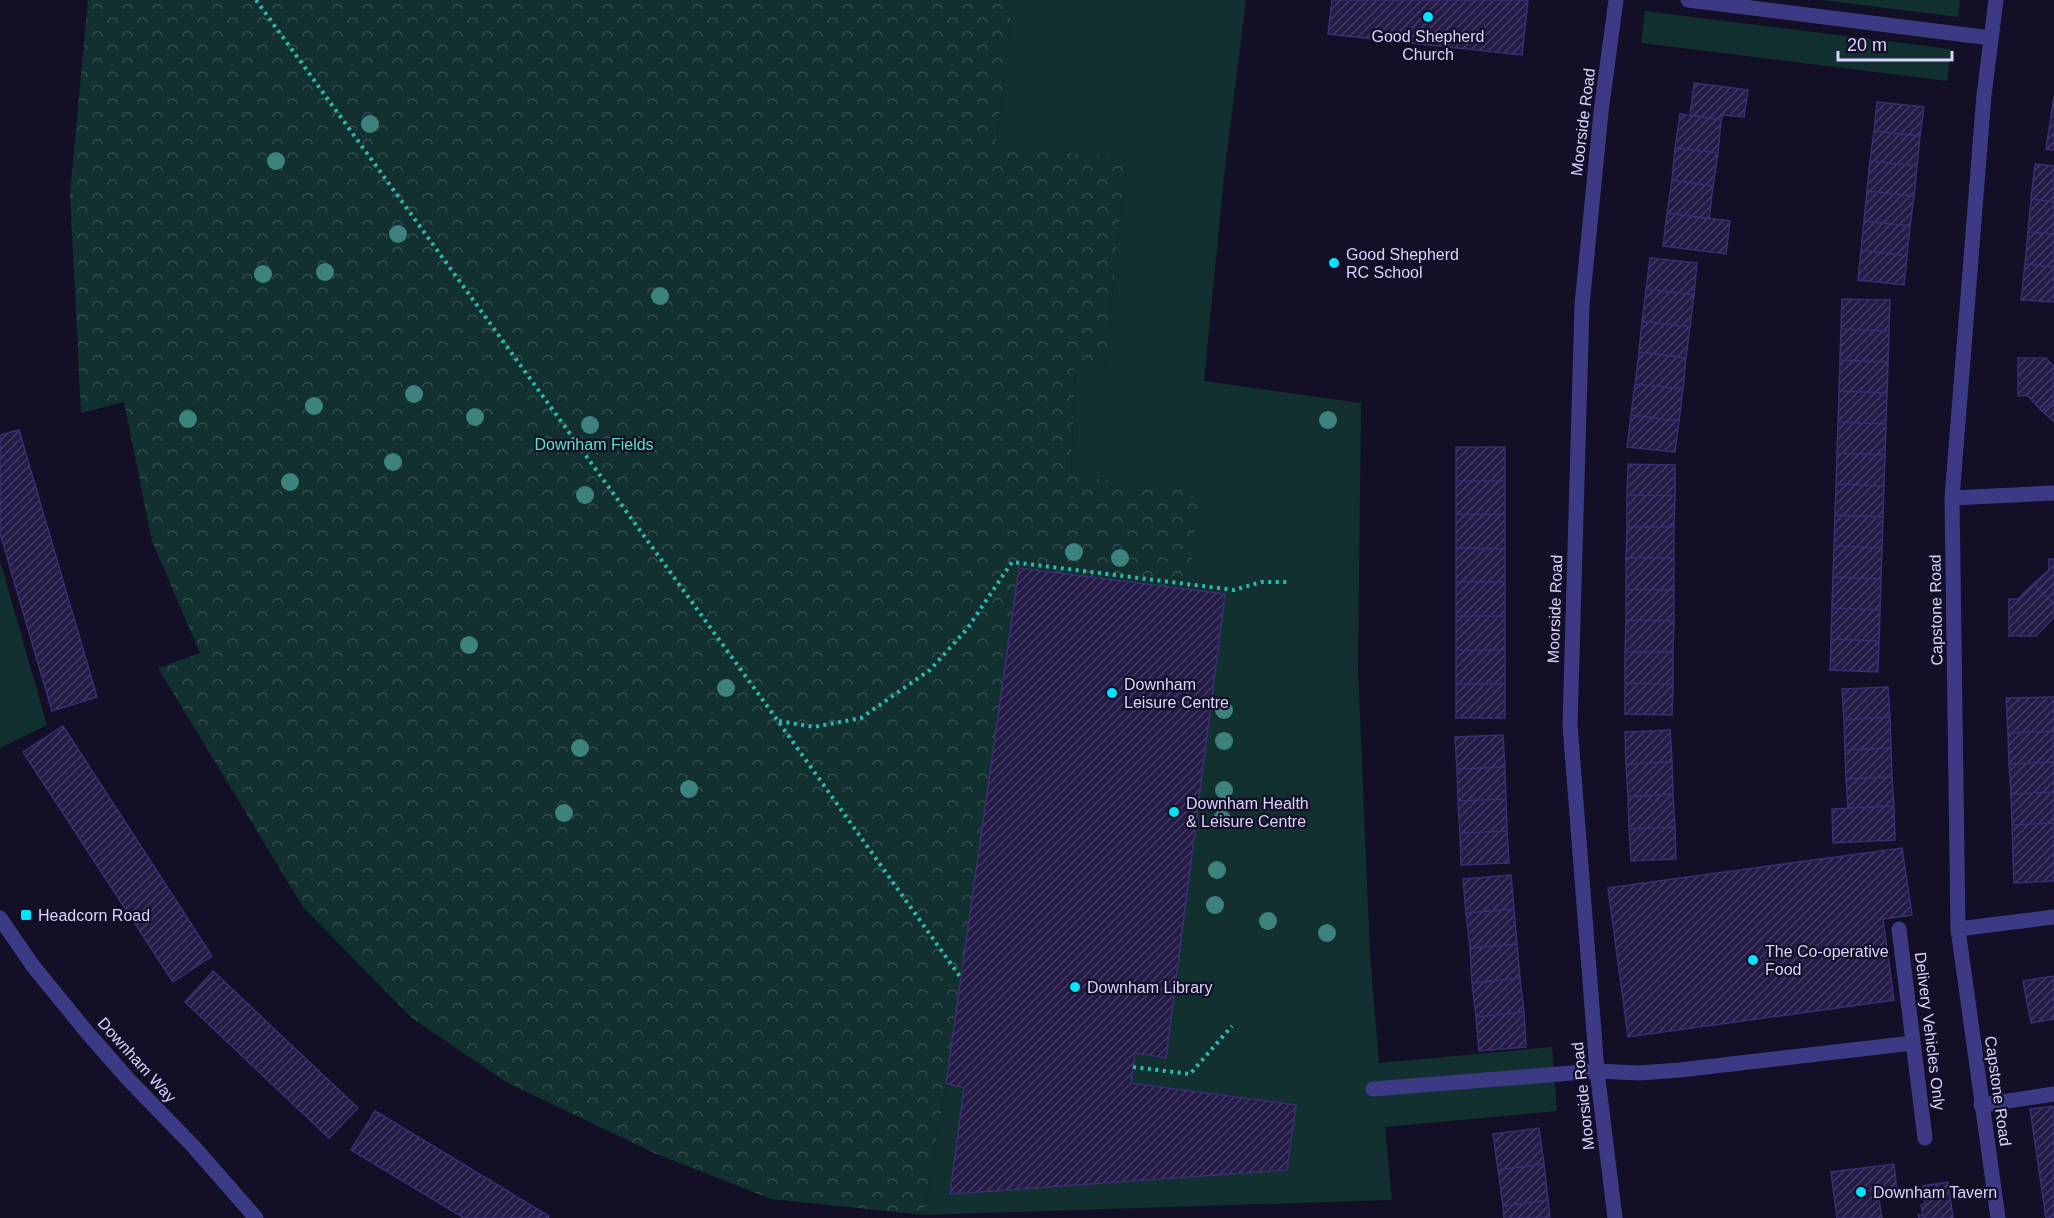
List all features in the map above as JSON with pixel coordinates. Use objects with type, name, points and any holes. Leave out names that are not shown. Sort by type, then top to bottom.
[{"type":"street","name":"Moorside Road","points":[[1616,0],[1601,112],[1582,305],[1570,725],[1597,1071],[1616,1218]]},
{"type":"street","points":[[1688,0],[1991,38]]},
{"type":"street","name":"Capstone Road","points":[[1996,0],[1984,95],[1952,498],[1958,929],[1998,1218]]},
{"type":"street","points":[[1952,498],[2054,493]]},
{"type":"street","points":[[1958,929],[2054,917]]},
{"type":"street","name":"Downham Way","points":[[0,918],[33,966],[86,1031],[128,1079],[193,1146],[256,1218]]},
{"type":"street","name":"Delivery Vehicles Only","points":[[1899,929],[1925,1138]]},
{"type":"street","points":[[1373,1089],[1597,1071],[1639,1073],[1670,1071],[1913,1043]]},
{"type":"street","points":[[1981,1105],[2054,1094]]},
{"type":"path","points":[[256,0],[778,721],[961,978]]},
{"type":"path","points":[[778,721],[814,727],[861,718],[930,670],[967,629],[1012,562],[1234,590],[1261,582],[1288,582]]},
{"type":"path","points":[[1133,1067],[1190,1074],[1232,1026]]},
{"type":"green space","name":"Downham Fields","points":[[88,0],[1013,0],[996,145],[1126,159],[1105,367],[1075,364],[1071,475],[1199,491],[1189,590],[1019,569],[946,1083],[924,1215],[771,1199],[654,1153],[506,1082],[412,1018],[303,907],[158,668],[200,653],[152,541],[124,402],[81,413],[70,193]]},
{"type":"green space","name":"Downham Health & Leisure Centre","points":[[1013,0],[1246,0],[1225,168],[1204,381],[1361,403],[1358,670],[1370,954],[1379,1063],[1552,1047],[1557,1111],[1385,1127],[1392,1200],[924,1215],[946,1083],[1019,568],[1199,491],[1071,475],[1075,364],[1105,367],[1126,159],[996,145]]},
{"type":"green space","points":[[1822,0],[1960,0],[1958,17]]},
{"type":"green space","points":[[1645,11],[1951,49],[1947,81],[1641,43]]},
{"type":"green space","points":[[0,561],[47,725],[0,748]]},
{"type":"building","name":"Good Shepherd Church","points":[[1332,0],[1528,0],[1522,55],[1328,34]]},
{"type":"building","points":[[1694,83],[1748,90],[1744,117],[1723,115],[1721,120],[1690,115]]},
{"type":"building","points":[[2054,96],[2054,150],[2046,149]]},
{"type":"building","points":[[1877,102],[1924,107],[1920,136],[1874,131]]},
{"type":"building","points":[[1680,114],[1721,120],[1718,153],[1675,148]]},
{"type":"building","points":[[1874,131],[1920,136],[1917,166],[1870,161]]},
{"type":"building","points":[[1675,148],[1718,153],[1713,186],[1672,180]]},
{"type":"building","points":[[1870,161],[1917,166],[1914,196],[1867,191]]},
{"type":"building","points":[[2035,164],[2054,166],[2054,202],[2031,199]]},
{"type":"building","points":[[1672,180],[1713,186],[1709,219],[1667,213]]},
{"type":"building","points":[[1867,191],[1914,196],[1910,226],[1864,221]]},
{"type":"building","points":[[2031,199],[2054,202],[2054,234],[2028,232]]},
{"type":"building","points":[[1667,213],[1730,221],[1726,254],[1663,246]]},
{"type":"building","points":[[1864,221],[1910,226],[1907,256],[1861,250]]},
{"type":"building","points":[[2028,232],[2054,234],[2054,267],[2025,264]]},
{"type":"building","points":[[1861,250],[1907,256],[1904,285],[1858,280]]},
{"type":"building","points":[[1650,258],[1697,263],[1694,295],[1646,289]]},
{"type":"building","points":[[2025,264],[2054,267],[2054,302],[2021,300]]},
{"type":"building","points":[[1646,289],[1694,295],[1690,327],[1642,321]]},
{"type":"building","points":[[1842,299],[1890,300],[1889,331],[1841,329]]},
{"type":"building","points":[[1642,321],[1690,327],[1686,358],[1639,352]]},
{"type":"building","points":[[1841,329],[1889,331],[1888,362],[1840,360]]},
{"type":"building","points":[[1639,352],[1686,358],[1683,389],[1635,384]]},
{"type":"building","points":[[2018,358],[2046,358],[2054,367],[2054,400],[2042,411],[2027,395],[2018,396]]},
{"type":"building","points":[[1840,360],[1888,362],[1887,393],[1839,391]]},
{"type":"building","points":[[1635,384],[1683,389],[1679,421],[1631,415]]},
{"type":"building","points":[[1839,391],[1887,393],[1886,424],[1838,422]]},
{"type":"building","points":[[2054,400],[2054,422],[2042,411]]},
{"type":"building","points":[[1631,415],[1679,421],[1675,452],[1627,447]]},
{"type":"building","points":[[1838,422],[1886,424],[1885,455],[1837,453]]},
{"type":"building","points":[[19,430],[97,697],[52,711],[0,533],[0,435]]},
{"type":"building","points":[[1456,447],[1505,447],[1505,481],[1456,481]]},
{"type":"building","points":[[1837,453],[1885,455],[1884,486],[1836,484]]},
{"type":"building","points":[[1628,464],[1675,465],[1675,496],[1627,495]]},
{"type":"building","points":[[1456,481],[1505,481],[1505,515],[1456,514]]},
{"type":"building","points":[[1836,484],[1884,486],[1883,517],[1835,515]]},
{"type":"building","points":[[1627,495],[1675,496],[1674,527],[1627,527]]},
{"type":"building","points":[[1456,514],[1505,515],[1505,549],[1456,548]]},
{"type":"building","points":[[1835,515],[1883,517],[1882,548],[1834,546]]},
{"type":"building","points":[[1627,527],[1674,527],[1674,558],[1626,558]]},
{"type":"building","points":[[1834,546],[1882,548],[1881,579],[1833,577]]},
{"type":"building","points":[[1456,548],[1505,549],[1505,582],[1456,582]]},
{"type":"building","points":[[1626,558],[1674,558],[1674,590],[1626,589]]},
{"type":"building","points":[[2049,559],[2054,559],[2054,604],[2033,584],[2049,570]]},
{"type":"building","points":[[1019,568],[1225,594],[1166,1058],[1135,1053],[1131,1083],[1296,1105],[1287,1170],[950,1194],[964,1088],[946,1083]]},
{"type":"building","points":[[1833,577],[1881,579],[1880,610],[1832,608]]},
{"type":"building","points":[[1456,582],[1505,582],[1505,616],[1456,616]]},
{"type":"building","points":[[2033,584],[2054,604],[2054,617],[2036,636],[2009,636],[2009,599],[2018,599]]},
{"type":"building","points":[[1626,589],[1674,590],[1674,621],[1626,620]]},
{"type":"building","points":[[1832,608],[1880,610],[1879,641],[1831,639]]},
{"type":"building","points":[[1456,616],[1505,616],[1505,650],[1456,650]]},
{"type":"building","points":[[1626,620],[1674,621],[1673,652],[1625,652]]},
{"type":"building","points":[[1831,639],[1879,641],[1878,672],[1830,670]]},
{"type":"building","points":[[1456,650],[1505,650],[1505,684],[1456,684]]},
{"type":"building","points":[[1625,652],[1673,652],[1673,684],[1625,683]]},
{"type":"building","points":[[1625,683],[1673,684],[1672,715],[1625,714]]},
{"type":"building","points":[[1456,684],[1505,684],[1505,718],[1456,718]]},
{"type":"building","points":[[1888,687],[1890,717],[1844,720],[1842,689]]},
{"type":"building","points":[[2054,697],[2054,731],[2008,733],[2006,698]]},
{"type":"building","points":[[1890,717],[1891,748],[1845,750],[1844,720]]},
{"type":"building","points":[[63,726],[212,956],[173,982],[23,752]]},
{"type":"building","points":[[1670,730],[1672,762],[1626,764],[1625,732]]},
{"type":"building","points":[[2054,731],[2054,762],[2009,764],[2008,733]]},
{"type":"building","points":[[1503,735],[1505,767],[1457,769],[1455,737]]},
{"type":"building","points":[[1891,748],[1892,777],[1846,779],[1845,750]]},
{"type":"building","points":[[1672,762],[1673,794],[1628,797],[1626,764]]},
{"type":"building","points":[[2054,762],[2054,792],[2011,794],[2009,764]]},
{"type":"building","points":[[1505,767],[1506,799],[1458,801],[1457,769]]},
{"type":"building","points":[[1892,777],[1894,806],[1848,808],[1846,779]]},
{"type":"building","points":[[2054,792],[2054,823],[2012,825],[2011,794]]},
{"type":"building","points":[[1673,794],[1675,827],[1629,829],[1628,797]]},
{"type":"building","points":[[1506,799],[1507,831],[1460,833],[1458,801]]},
{"type":"building","points":[[1894,806],[1895,840],[1833,843],[1832,809]]},
{"type":"building","points":[[2054,823],[2054,881],[2014,883],[2012,825]]},
{"type":"building","points":[[1675,827],[1676,859],[1631,861],[1629,829]]},
{"type":"building","points":[[1507,831],[1509,863],[1461,865],[1460,833]]},
{"type":"building","name":"The Co-operative Food","points":[[1902,848],[1912,915],[1883,919],[1894,1000],[1628,1037],[1608,888]]},
{"type":"building","points":[[1511,875],[1514,909],[1466,913],[1463,879]]},
{"type":"building","points":[[1514,909],[1517,944],[1470,948],[1466,913]]},
{"type":"building","points":[[1517,944],[1520,978],[1472,983],[1470,948]]},
{"type":"building","points":[[213,971],[358,1108],[329,1138],[185,1002]]},
{"type":"building","points":[[2054,976],[2054,1019],[2031,1023],[2023,981]]},
{"type":"building","points":[[1520,978],[1524,1012],[1476,1017],[1472,983]]},
{"type":"building","points":[[1524,1012],[1526,1047],[1479,1051],[1476,1017]]},
{"type":"building","points":[[2054,1106],[2054,1218],[2046,1218],[2030,1109]]},
{"type":"building","points":[[375,1111],[549,1216],[548,1218],[464,1218],[351,1150]]},
{"type":"building","points":[[1539,1128],[1544,1164],[1498,1170],[1493,1134]]},
{"type":"building","points":[[1544,1164],[1548,1200],[1503,1206],[1498,1170]]},
{"type":"building","name":"Downham Tavern","points":[[1894,1164],[1897,1191],[1878,1193],[1882,1218],[1837,1218],[1831,1172]]},
{"type":"building","name":"Downham Tavern","points":[[1948,1182],[1953,1218],[1919,1218],[1918,1215],[1923,1215],[1921,1205],[1925,1204],[1923,1186]]},
{"type":"building","points":[[1548,1200],[1550,1218],[1504,1218],[1503,1206]]},
{"type":"place","name":"Good Shepherd Church","points":[[1428,17]]},
{"type":"place","name":"Good Shepherd RC School","points":[[1334,263]]},
{"type":"place","name":"Downham Leisure Centre","points":[[1112,693]]},
{"type":"place","name":"Downham Health & Leisure Centre","points":[[1174,812]]},
{"type":"place","name":"Headcorn Road","points":[[26,915]]},
{"type":"place","name":"The Co-operative Food","points":[[1753,960]]},
{"type":"place","name":"Downham Library","points":[[1075,987]]},
{"type":"place","name":"Downham Tavern","points":[[1861,1192]]}]
